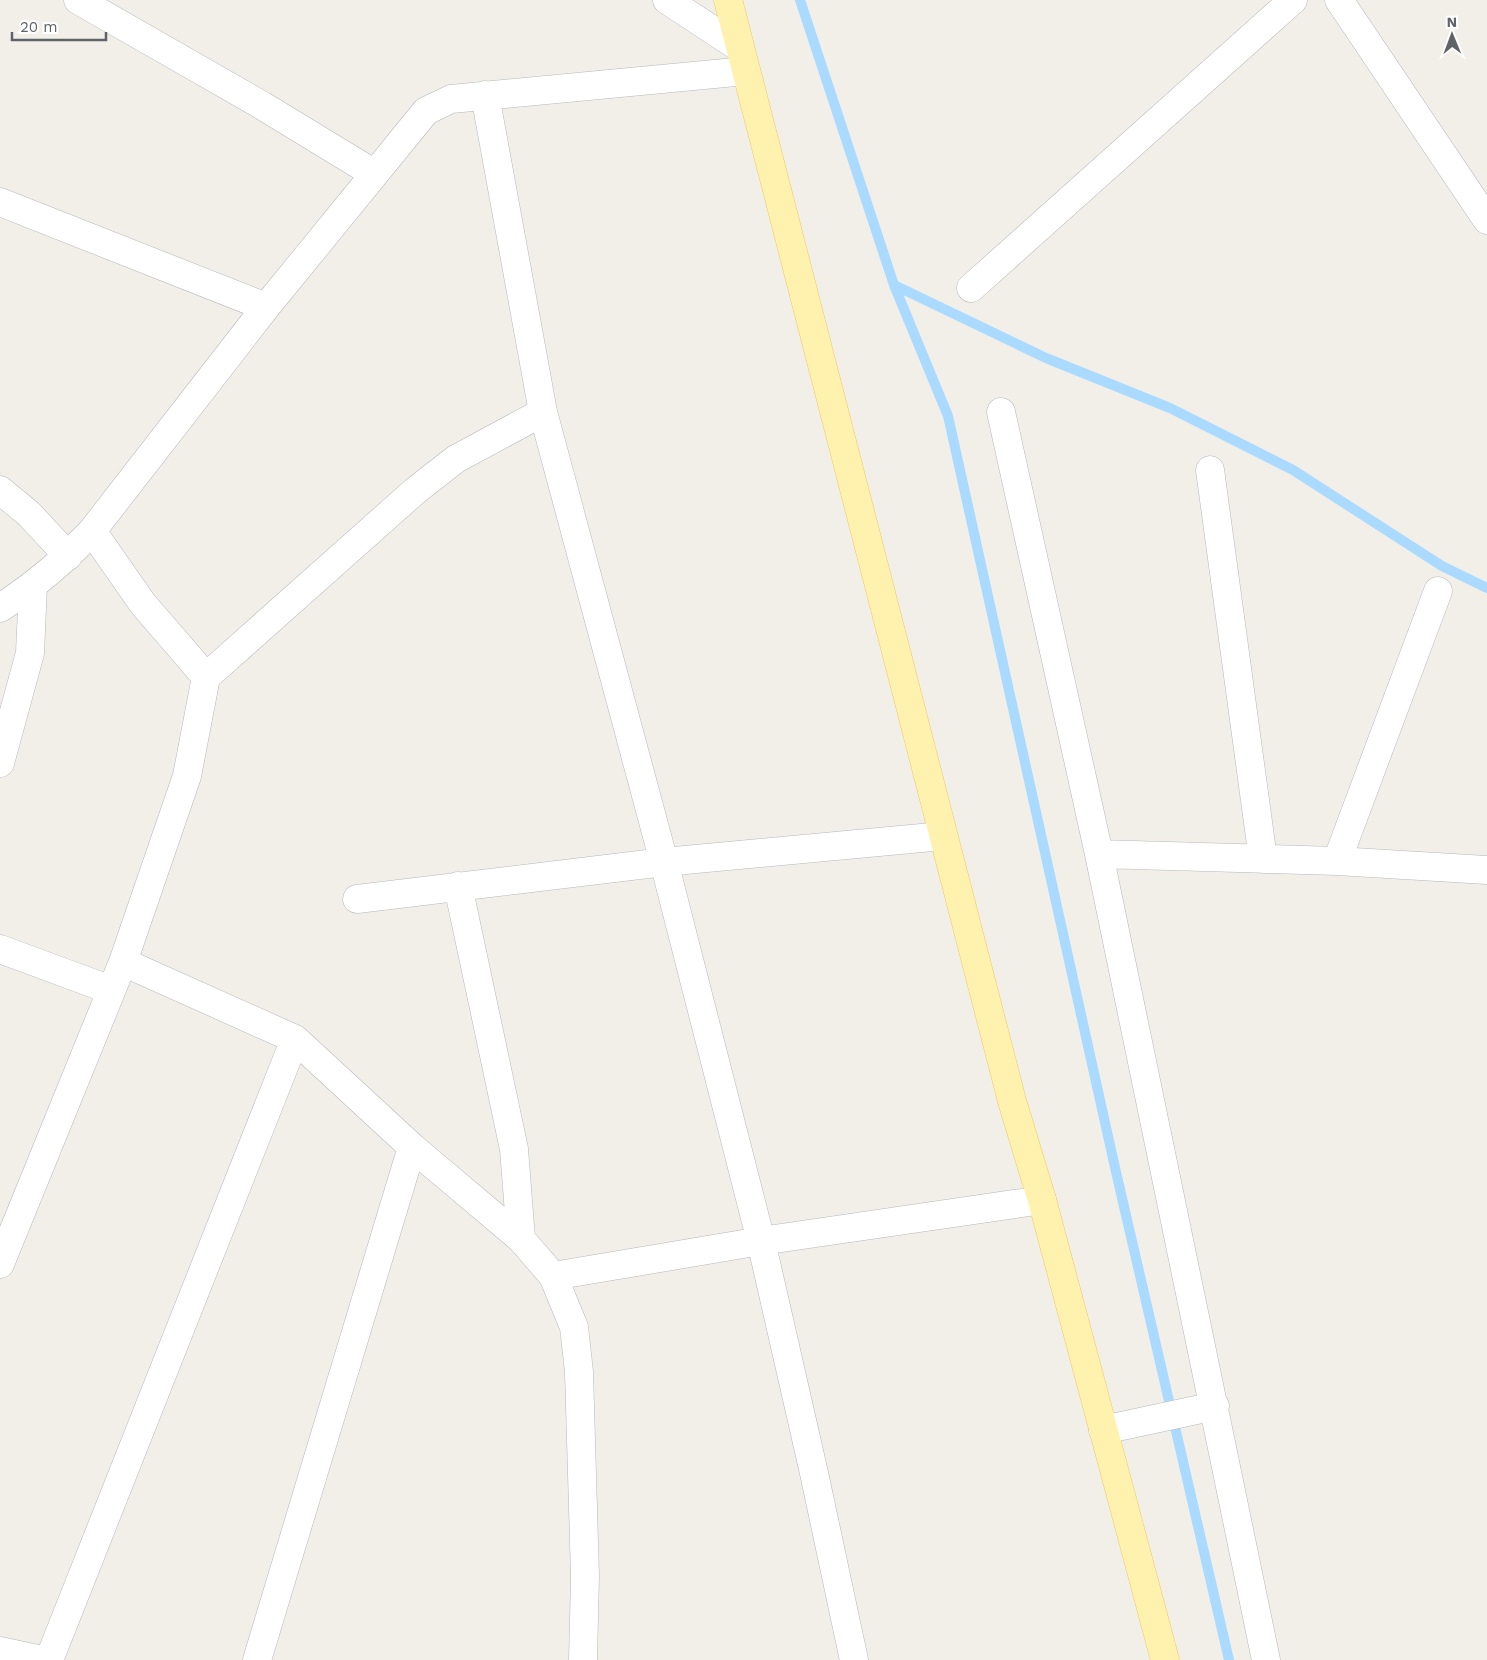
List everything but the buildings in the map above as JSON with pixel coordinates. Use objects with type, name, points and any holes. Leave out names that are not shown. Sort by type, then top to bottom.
[{"type":"main road","points":[[728,0],[1012,1101],[1042,1200],[1165,1660]]},
{"type":"street","points":[[78,0],[263,106],[373,173]]},
{"type":"street","points":[[667,0],[743,60]]},
{"type":"street","points":[[971,288],[1293,0]]},
{"type":"street","points":[[1339,0],[1487,220]]},
{"type":"street","points":[[0,608],[33,586],[68,556],[92,532],[266,307],[373,173],[426,111],[451,99],[743,60]]},
{"type":"street","points":[[485,95],[543,412],[664,862],[760,1242],[814,1473],[854,1660]]},
{"type":"street","points":[[0,202],[266,307]]},
{"type":"street","points":[[0,1264],[123,962],[187,776],[206,677],[415,491],[456,459],[543,412]]},
{"type":"street","points":[[1001,412],[1098,854],[1215,1406],[1266,1660]]},
{"type":"street","points":[[1210,470],[1263,859]]},
{"type":"street","points":[[0,490],[29,514],[68,556]]},
{"type":"street","points":[[92,532],[144,604],[206,677]]},
{"type":"street","points":[[0,763],[30,653],[33,586]]},
{"type":"street","points":[[1337,861],[1438,592]]},
{"type":"street","points":[[357,899],[664,862],[943,836]]},
{"type":"street","points":[[1098,854],[1337,861],[1487,870]]},
{"type":"street","points":[[458,886],[514,1149],[520,1239]]},
{"type":"street","points":[[0,949],[111,990]]},
{"type":"street","points":[[123,962],[295,1039],[412,1147],[520,1239],[553,1276],[574,1327],[579,1372],[585,1576],[582,1660]]},
{"type":"street","points":[[50,1660],[295,1039]]},
{"type":"street","points":[[257,1660],[412,1147]]},
{"type":"street","points":[[553,1276],[760,1242],[1042,1200]]},
{"type":"street","points":[[1103,1430],[1140,1424],[1215,1406]]},
{"type":"street","points":[[0,1651],[42,1660]]},
{"type":"waterway","points":[[800,0],[894,285],[948,416],[1116,1172],[1229,1660]]},
{"type":"waterway","points":[[894,285],[1046,358],[1170,408],[1293,470],[1442,566],[1487,588]]}]
